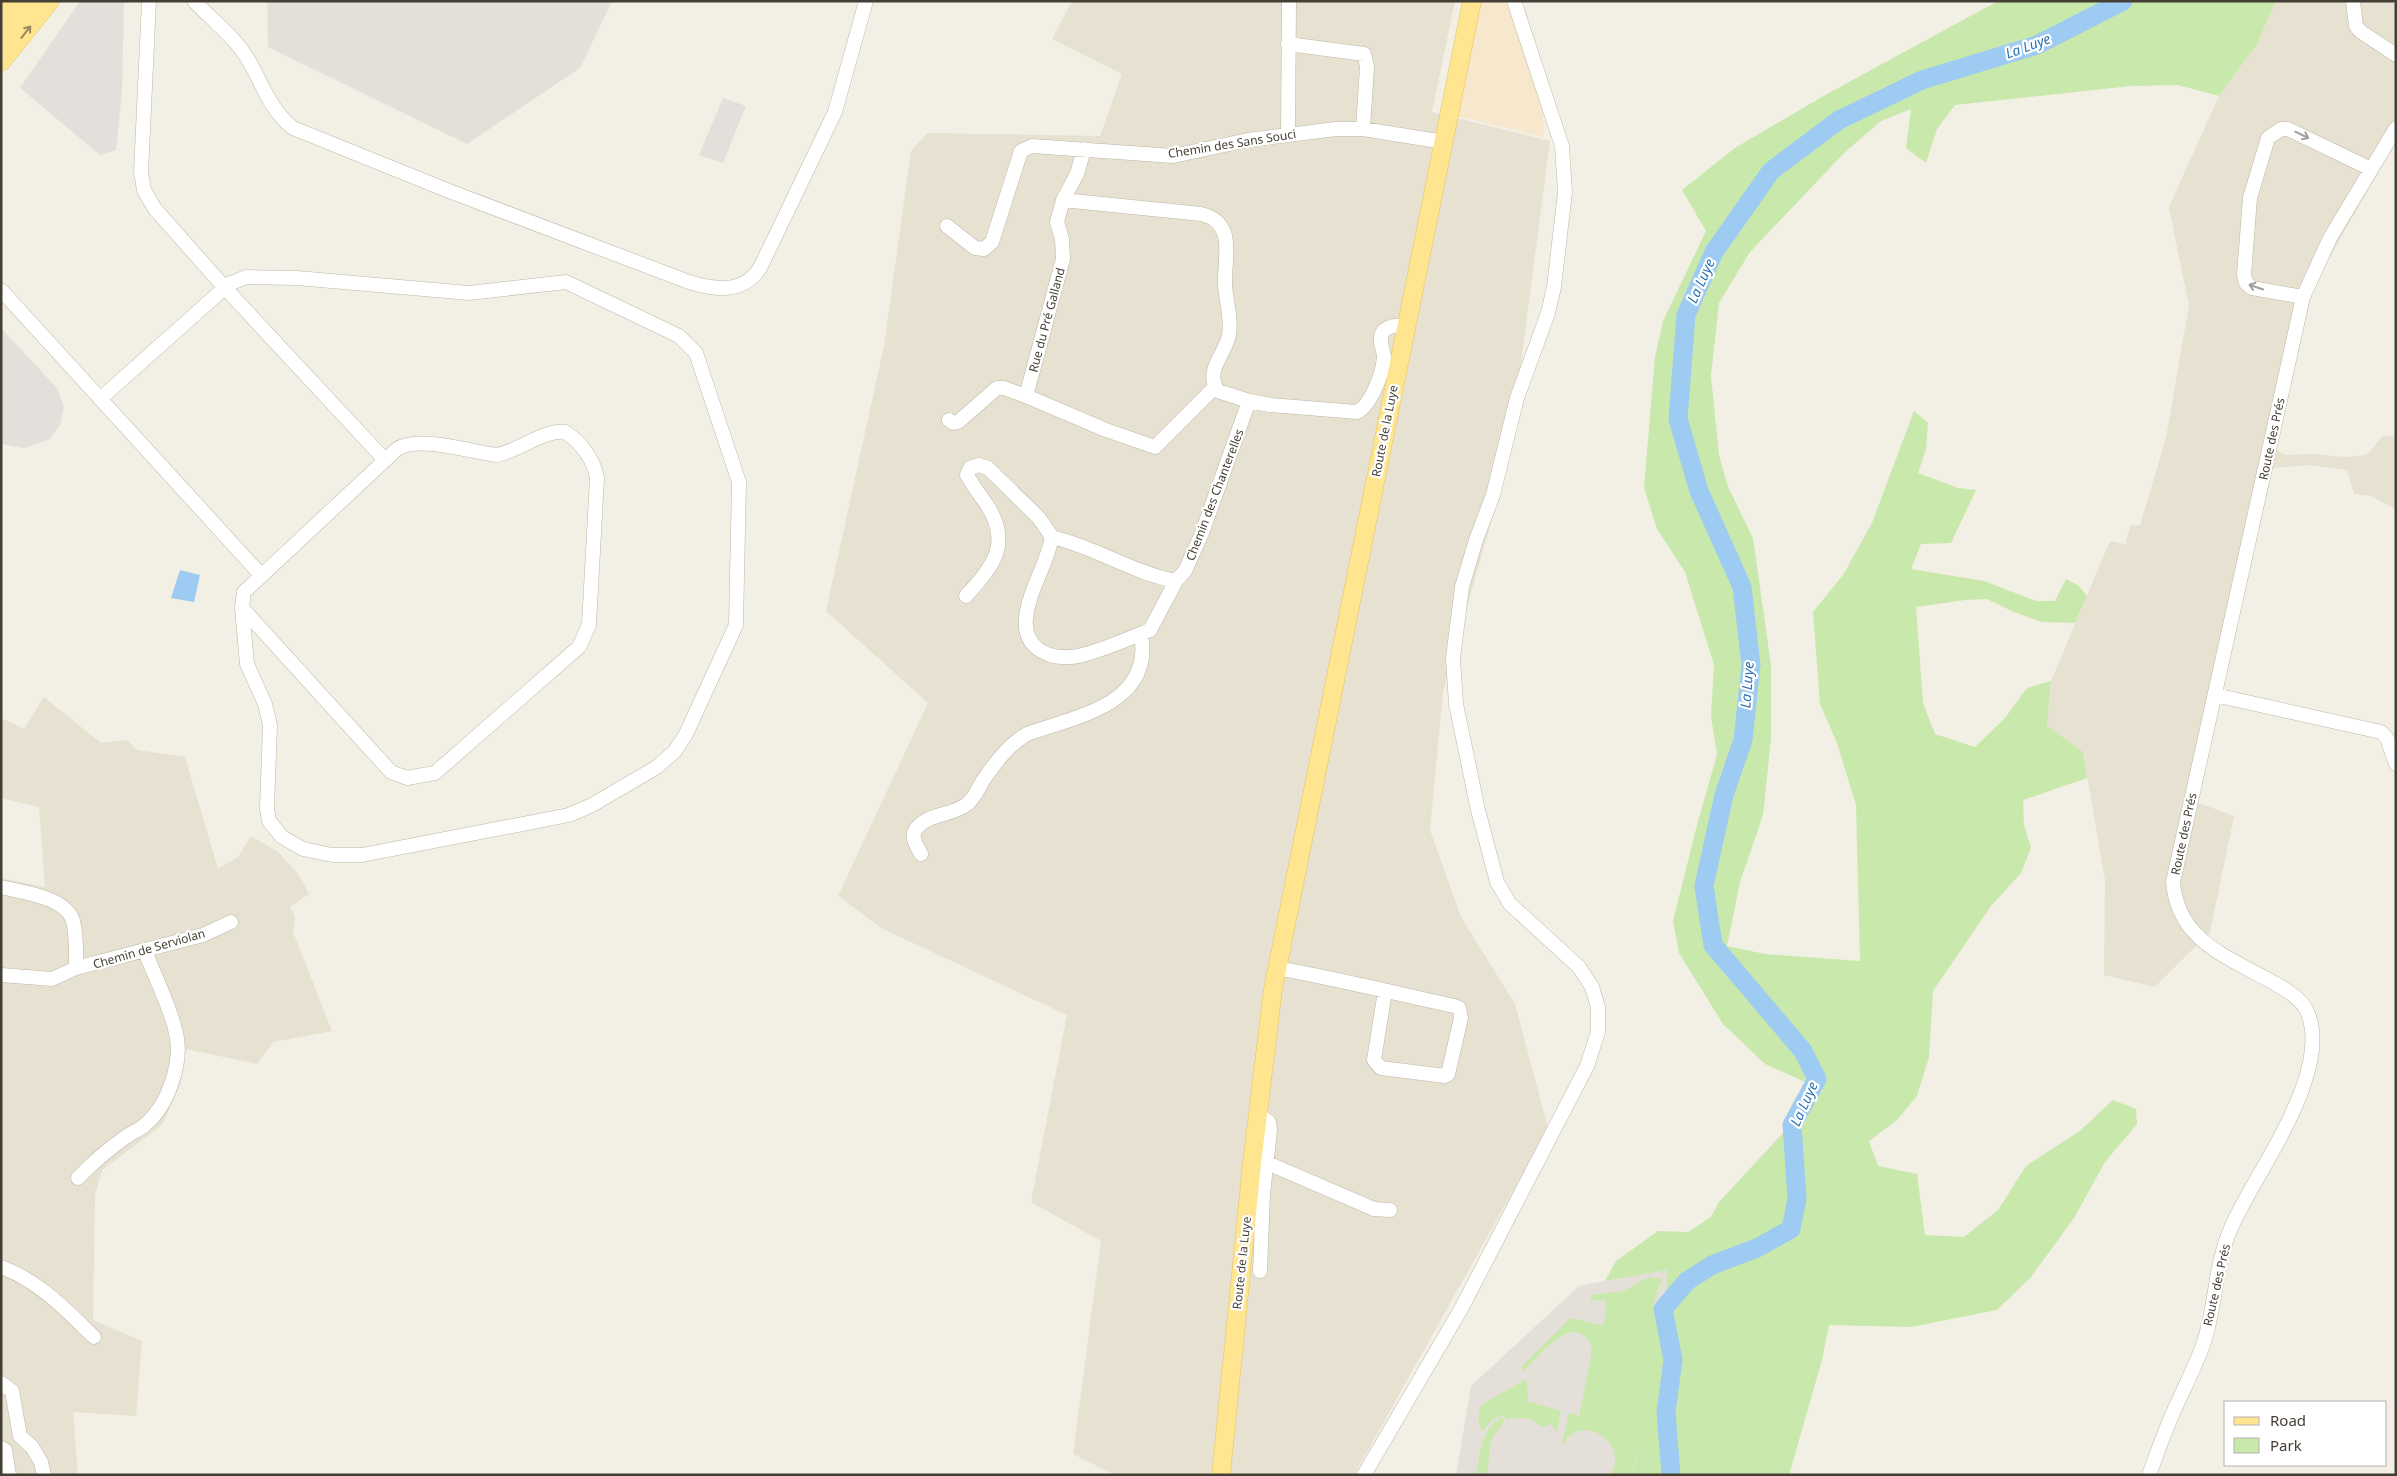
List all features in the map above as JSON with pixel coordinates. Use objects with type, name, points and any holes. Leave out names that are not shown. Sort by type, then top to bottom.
[{"type":"main road","points":[[1,25],[11,1]]},
{"type":"main road","points":[[1,41],[28,1]]},
{"type":"main road","points":[[1,62],[50,1]]},
{"type":"main road","name":"Route de la Luye","points":[[1221,1475],[1258,1114],[1299,861],[1472,1]]},
{"type":"street","points":[[149,1],[141,172],[144,190],[155,209],[225,288],[385,460]]},
{"type":"street","points":[[194,1],[241,50],[272,106],[282,119],[293,128],[449,191],[689,282],[718,290],[741,285],[752,278],[760,268],[835,112],[866,1]]},
{"type":"street","points":[[1288,135],[1289,1]]},
{"type":"street","points":[[1364,1475],[1461,1309],[1587,1066],[1598,1032],[1598,1007],[1592,987],[1580,967],[1510,904],[1497,882],[1478,810],[1456,704],[1453,658],[1462,587],[1476,540],[1493,496],[1517,398],[1548,312],[1554,287],[1565,192],[1562,146],[1514,1]]},
{"type":"street","points":[[2354,1],[2356,26],[2360,31],[2396,54]]},
{"type":"street","points":[[1288,44],[1364,54],[1367,67],[1363,129]]},
{"type":"street","name":"Route des Prés","points":[[2149,1475],[2204,1342],[2224,1247],[2231,1228],[2288,1121],[2307,1076],[2313,1046],[2313,1032],[2305,1007],[2280,986],[2201,940],[2180,916],[2174,899],[2173,882],[2303,297],[2330,238],[2396,128]]},
{"type":"street","name":"Chemin des Sans Souci","points":[[947,226],[975,248],[984,249],[992,242],[1021,151],[1032,146],[1173,156],[1248,140],[1336,129],[1363,129],[1444,142]]},
{"type":"street","points":[[2303,297],[2252,288],[2246,283],[2244,276],[2250,198],[2268,138],[2281,129],[2288,129],[2371,169]]},
{"type":"street","name":"Rue du Pré Galland","points":[[1026,396],[1063,259],[1062,240],[1058,222],[1063,200],[1077,174],[1084,149]]},
{"type":"street","points":[[1063,200],[1201,214],[1210,216],[1224,230],[1227,239],[1225,285],[1230,324],[1224,351],[1212,375],[1218,391],[1249,401],[1349,412],[1365,408],[1383,365],[1384,356],[1381,336],[1391,326],[1406,326]]},
{"type":"street","points":[[100,399],[225,288],[237,279],[257,276],[469,293],[498,291],[555,282],[572,284],[679,336],[693,348],[730,454],[740,490],[736,625],[686,734],[675,750],[657,767],[592,805],[569,815],[362,855],[332,855],[296,846],[275,829],[267,814],[270,724],[264,704],[247,664],[242,608],[244,592],[402,446],[414,443],[497,455],[559,432],[565,432],[577,442],[593,466],[597,478],[588,625],[579,647],[443,768],[428,775],[407,778],[391,772],[242,608]]},
{"type":"street","points":[[1,290],[261,575]]},
{"type":"street","points":[[948,420],[953,423],[958,422],[997,388],[1004,388],[1106,430],[1155,447],[1215,386]]},
{"type":"street","name":"Chemin des Chanterelles","points":[[1052,537],[1050,550],[1030,601],[1026,618],[1030,642],[1039,651],[1054,657],[1072,658],[1150,630],[1176,581],[1185,571],[1202,533],[1249,401]]},
{"type":"street","points":[[966,596],[984,576],[998,555],[1000,535],[994,518],[968,475],[970,468],[978,465],[988,468],[1039,518],[1052,537],[1070,541],[1159,578],[1176,581]]},
{"type":"street","points":[[921,854],[914,840],[914,832],[920,823],[952,812],[972,800],[996,760],[1018,739],[1027,734],[1088,713],[1120,697],[1134,684],[1141,669],[1144,649],[1141,634]]},
{"type":"street","points":[[2216,695],[2382,732],[2387,738],[2396,764]]},
{"type":"street","name":"Chemin de Serviolan","points":[[1,887],[46,898],[70,915],[74,928],[76,968],[204,935],[231,922]]},
{"type":"street","points":[[78,1178],[127,1136],[153,1118],[164,1102],[172,1081],[177,1049],[176,1033],[145,951]]},
{"type":"street","points":[[1,975],[52,979],[76,968]]},
{"type":"street","points":[[1282,969],[1385,991],[1459,1008],[1461,1018],[1448,1074],[1445,1076],[1381,1068],[1377,1065],[1374,1060],[1385,991]]},
{"type":"street","points":[[1258,1114],[1269,1122],[1265,1162],[1260,1271]]},
{"type":"street","points":[[1265,1162],[1374,1209],[1390,1210]]},
{"type":"street","points":[[1,1267],[26,1277],[94,1337]]},
{"type":"street","points":[[1,1383],[12,1391],[20,1436],[32,1447],[41,1462],[44,1475]]},
{"type":"street","points":[[1,1448],[5,1450],[9,1475]]},
{"type":"shaded area","points":[[80,1],[124,1],[122,92],[116,150],[100,155],[20,88]]},
{"type":"shaded area","points":[[267,1],[612,1],[580,68],[467,144],[268,47]]},
{"type":"shaded area","points":[[1072,1],[1455,1],[1432,112],[1550,141],[1508,462],[1443,692],[1430,830],[1461,917],[1515,1004],[1548,1128],[1354,1475],[1115,1475],[1073,1454],[1101,1241],[1031,1202],[1067,1015],[883,929],[838,896],[928,703],[826,611],[884,346],[911,151],[927,133],[1100,136],[1122,74],[1052,39]]},
{"type":"shaded area","points":[[1479,1],[1511,1],[1542,91],[1544,137],[1457,116]]},
{"type":"shaded area","points":[[2276,1],[2396,1],[2396,141],[2315,283],[2290,381],[2276,450],[2285,455],[2314,454],[2345,457],[2366,455],[2383,436],[2396,437],[2396,509],[2371,496],[2354,494],[2347,470],[2308,465],[2273,468],[2196,802],[2234,816],[2210,932],[2155,987],[2104,975],[2105,880],[2083,753],[2047,726],[2051,681],[2110,541],[2125,544],[2131,525],[2140,525],[2166,438],[2189,306],[2169,207],[2219,96],[2257,44]]},
{"type":"shaded area","points":[[723,98],[746,106],[723,163],[699,155]]},
{"type":"shaded area","points":[[1,328],[57,388],[64,407],[60,425],[50,439],[24,448],[1,444]]},
{"type":"shaded area","points":[[44,697],[101,743],[127,740],[137,750],[185,757],[218,869],[238,857],[251,836],[278,852],[298,874],[309,894],[290,907],[295,917],[293,932],[332,1031],[273,1042],[257,1064],[186,1049],[180,1085],[162,1125],[102,1170],[95,1195],[93,1320],[142,1341],[136,1416],[73,1412],[78,1475],[1,1475],[1,878],[45,887],[39,807],[1,798],[1,718],[24,729]]},
{"type":"shaded area","points":[[1667,1269],[1665,1353],[1651,1475],[1456,1475],[1471,1386],[1579,1286]]},
{"type":"green space","points":[[1998,1],[2276,1],[2257,44],[2219,96],[2178,85],[2131,86],[1955,105],[1937,129],[1926,163],[1906,148],[1911,109],[1881,121],[1845,152],[1750,252],[1719,303],[1711,376],[1719,455],[1728,487],[1753,538],[1771,665],[1771,739],[1763,815],[1740,882],[1727,946],[1765,954],[1860,961],[1856,805],[1837,743],[1820,704],[1813,612],[1843,575],[1872,523],[1914,411],[1928,423],[1926,449],[1918,473],[1958,488],[1976,490],[1951,543],[1921,544],[1911,569],[1984,581],[2036,601],[2055,601],[2066,579],[2079,586],[2087,596],[2075,623],[2042,622],[2014,612],[1987,599],[1916,607],[1923,703],[1935,734],[1975,747],[2005,718],[2027,688],[2051,681],[2047,726],[2083,752],[2087,778],[2023,800],[2024,825],[2031,848],[2021,873],[1991,906],[1933,991],[1929,1057],[1917,1096],[1897,1120],[1869,1141],[1878,1166],[1917,1174],[1925,1235],[1964,1237],[1998,1210],[2026,1166],[2081,1130],[2113,1100],[2136,1109],[2137,1124],[2105,1162],[2074,1218],[2031,1277],[1997,1310],[1911,1327],[1829,1325],[1822,1360],[1789,1475],[1633,1475],[1640,1431],[1632,1475],[1610,1475],[1615,1464],[1614,1452],[1601,1435],[1591,1431],[1580,1431],[1569,1436],[1561,1447],[1569,1413],[1576,1414],[1579,1417],[1592,1349],[1585,1337],[1577,1332],[1568,1333],[1558,1338],[1524,1371],[1521,1367],[1571,1318],[1604,1326],[1606,1301],[1590,1300],[1592,1295],[1623,1291],[1649,1277],[1662,1279],[1653,1307],[1655,1319],[1665,1332],[1667,1270],[1605,1281],[1616,1261],[1658,1231],[1688,1232],[1711,1217],[1719,1202],[1823,1090],[1765,1064],[1723,1024],[1679,953],[1673,921],[1717,755],[1711,716],[1714,665],[1685,572],[1657,529],[1644,488],[1655,357],[1663,321],[1706,231],[1682,190],[1735,148],[1827,94]]},
{"type":"green space","points":[[1526,1379],[1527,1401],[1561,1411],[1556,1432],[1551,1424],[1542,1427],[1534,1421],[1525,1418],[1506,1420],[1503,1414],[1491,1421],[1482,1432],[1478,1419],[1481,1405]]},
{"type":"green space","points":[[1502,1417],[1504,1421],[1491,1440],[1487,1473],[1476,1473],[1486,1434],[1495,1422]]},
{"type":"water","points":[[180,570],[200,575],[194,602],[171,598]]},
{"type":"waterway","name":"La Luye","points":[[1671,1475],[1666,1412],[1673,1360],[1663,1309],[1687,1281],[1712,1265],[1757,1248],[1791,1229],[1797,1199],[1792,1125],[1817,1079],[1803,1051],[1713,945],[1704,886],[1724,795],[1743,740],[1751,665],[1742,587],[1699,491],[1678,419],[1686,315],[1714,252],[1771,171],[1839,120],[1922,80],[2037,45],[2123,1]]}]
